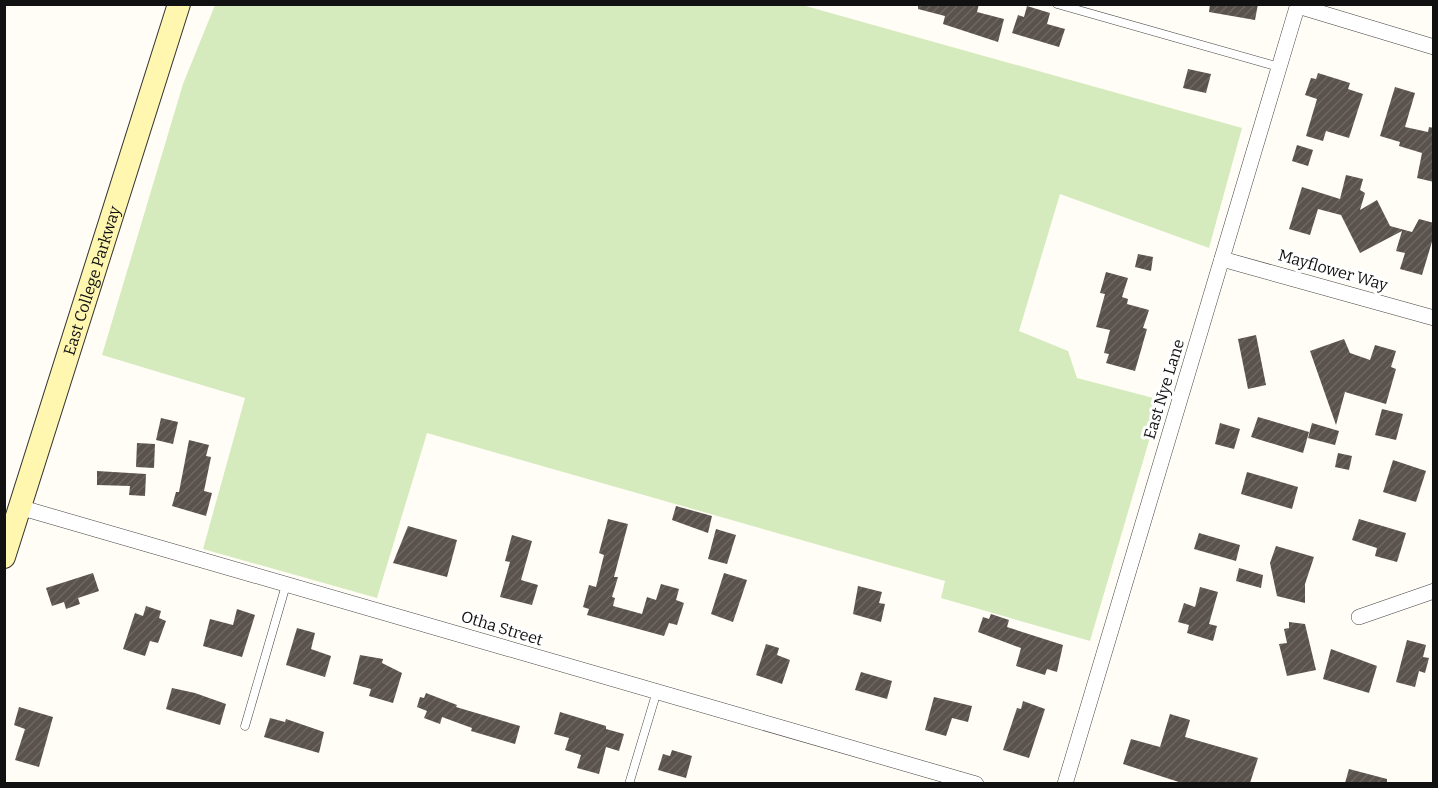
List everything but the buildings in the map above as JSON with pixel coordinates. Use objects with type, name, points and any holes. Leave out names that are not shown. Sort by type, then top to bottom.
[{"type":"main road","name":"East College Parkway","points":[[4,557],[179,4]]},
{"type":"street","name":"East Nye Lane","points":[[1065,783],[1298,5]]},
{"type":"street","points":[[1298,5],[1434,47]]},
{"type":"street","name":"Mayflower Way","points":[[1222,259],[1434,318]]},
{"type":"street","name":"Otha Street","points":[[19,507],[976,783]]},
{"type":"street","points":[[1359,617],[1434,591]]},
{"type":"lane","points":[[1057,4],[1279,67]]},
{"type":"lane","points":[[245,726],[286,585]]},
{"type":"lane","points":[[629,783],[657,691]]},
{"type":"green space","points":[[215,5],[802,5],[1242,128],[1209,248],[1060,194],[1019,331],[1068,351],[1077,378],[1161,400],[1090,641],[941,598],[945,581],[427,433],[377,598],[203,549],[245,398],[102,355],[183,84]]}]
